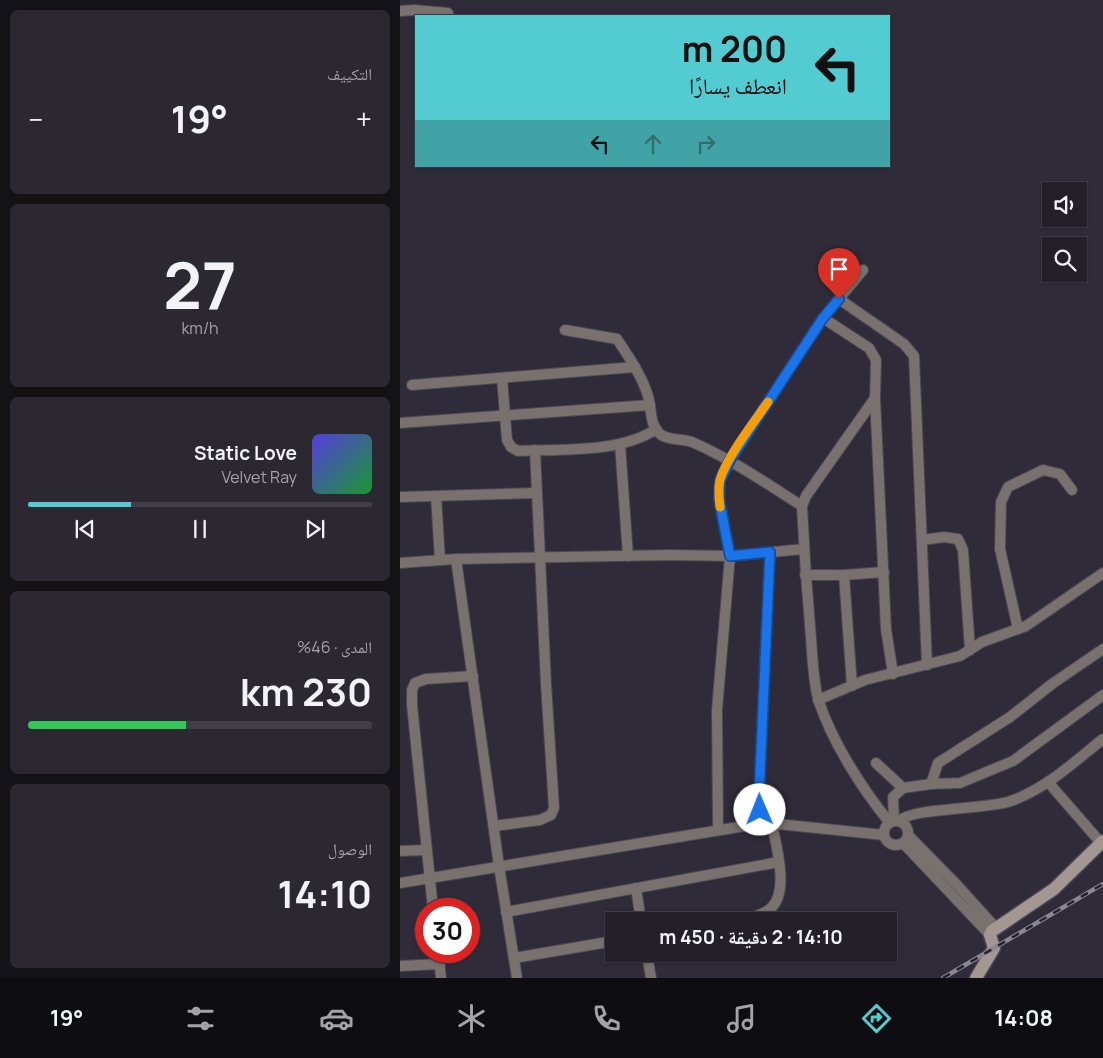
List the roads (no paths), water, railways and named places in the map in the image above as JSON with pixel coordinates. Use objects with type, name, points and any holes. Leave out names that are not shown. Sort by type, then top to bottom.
[{"type":"main road","points":[[976,978],[994,948],[993,931],[1054,889],[1102,842]]},
{"type":"street","points":[[400,11],[414,10],[448,13]]},
{"type":"street","points":[[718,829],[717,710],[730,556],[719,499],[720,480],[730,460],[823,318],[863,270]]},
{"type":"street","points":[[839,299],[904,344],[914,356],[927,665]]},
{"type":"street","points":[[823,318],[869,348],[876,360],[886,628],[893,674]]},
{"type":"street","points":[[565,330],[617,339],[635,367],[648,397],[653,423],[659,434],[672,439],[689,441],[730,460],[802,506]]},
{"type":"street","points":[[412,385],[635,367]]},
{"type":"street","points":[[502,378],[507,440],[511,448],[518,451],[613,446],[635,441],[656,429]]},
{"type":"street","points":[[876,398],[806,496],[802,506],[805,575],[818,700],[834,738],[874,804],[894,822],[906,826],[906,839],[993,931]]},
{"type":"street","points":[[400,423],[650,405]]},
{"type":"street","points":[[620,444],[628,556]]},
{"type":"street","points":[[494,826],[540,820],[551,815],[554,808],[535,450]]},
{"type":"street","points":[[1018,629],[1000,549],[1001,502],[1008,488],[1043,470],[1060,474],[1072,490]]},
{"type":"street","points":[[400,497],[537,492]]},
{"type":"street","points":[[436,496],[440,560]]},
{"type":"street","points":[[922,540],[944,537],[958,539],[963,550],[970,650]]},
{"type":"street","points":[[400,563],[456,559],[540,557],[730,556],[804,549]]},
{"type":"street","points":[[761,824],[759,796],[770,552]]},
{"type":"street","points":[[456,559],[499,866],[517,978]]},
{"type":"street","points":[[805,575],[884,572]]},
{"type":"street","points":[[818,700],[865,680],[960,656],[982,642],[1026,626],[1103,573]]},
{"type":"street","points":[[844,575],[852,686]]},
{"type":"street","points":[[931,784],[938,763],[1010,717],[1052,684],[1103,649]]},
{"type":"street","points":[[431,898],[412,690],[415,684],[426,679],[472,676]]},
{"type":"street","points":[[894,822],[893,797],[903,788],[931,784],[960,783],[1013,761],[1103,695]]},
{"type":"street","points":[[906,839],[898,845],[889,843],[884,835],[886,826],[903,817],[917,813],[980,807],[1009,801],[1034,791],[1103,739]]},
{"type":"street","points":[[876,763],[903,788]]},
{"type":"street","points":[[1048,782],[1102,842]]},
{"type":"street","points":[[400,883],[718,829],[761,824],[884,835]]},
{"type":"street","points":[[763,912],[773,906],[780,894],[780,862],[772,824]]},
{"type":"street","points":[[400,851],[426,850]]},
{"type":"street","points":[[506,912],[780,862]]},
{"type":"street","points":[[636,888],[640,912]]},
{"type":"street","points":[[514,958],[605,943]]},
{"type":"street","points":[[648,962],[651,978]]},
{"type":"street","points":[[400,966],[440,964],[441,978]]},
{"type":"railway","points":[[943,978],[1103,884]]}]
